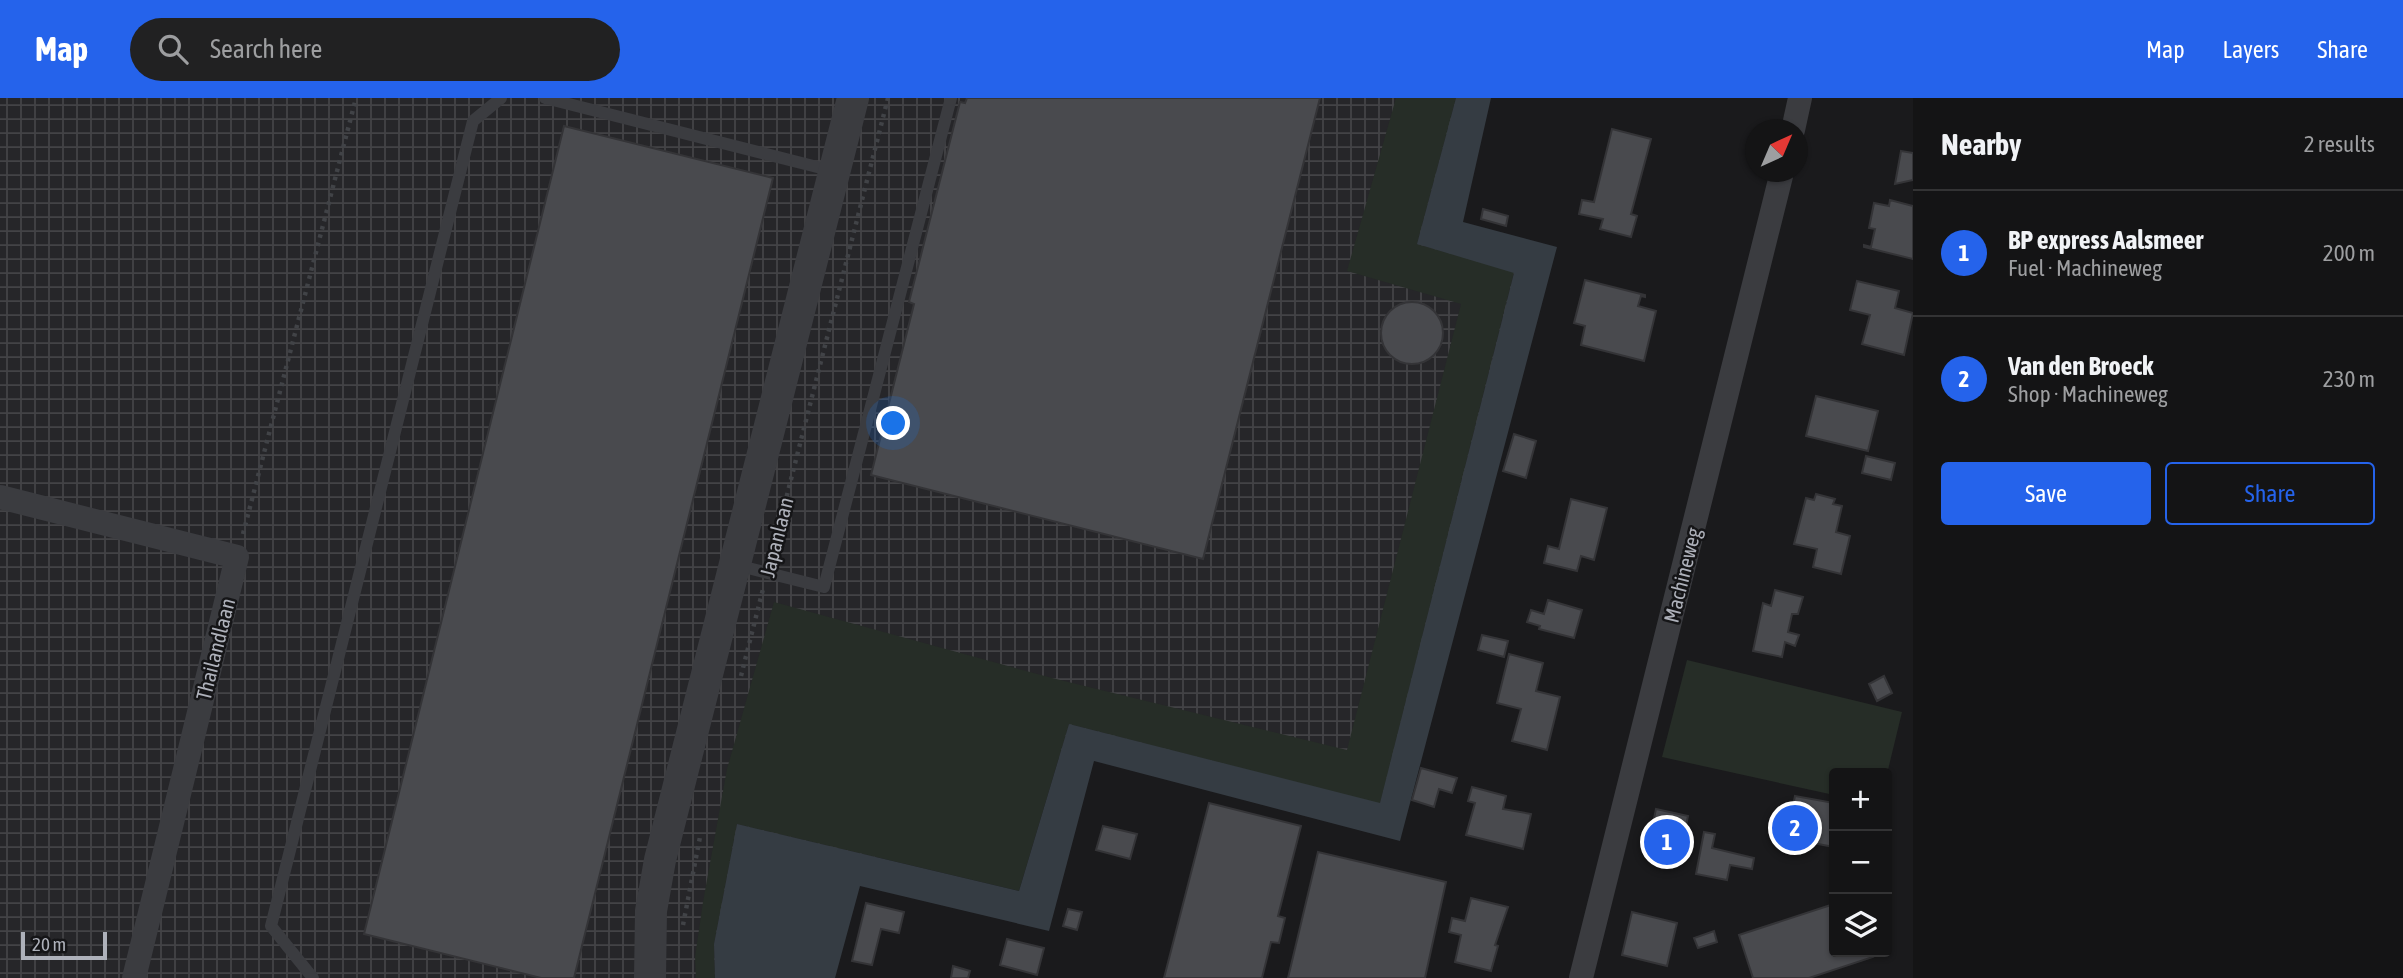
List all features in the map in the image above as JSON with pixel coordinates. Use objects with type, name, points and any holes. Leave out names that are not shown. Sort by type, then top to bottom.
[{"type":"street","name":"Japanlaan","points":[[650,978],[650,911],[654,887],[853,98]]},
{"type":"street","points":[[1795,119],[1800,98]]},
{"type":"street","name":"Machineweg","points":[[1581,978],[1780,182]]},
{"type":"street","points":[[0,497],[237,557]]},
{"type":"street","name":"Thailandlaan","points":[[134,978],[237,557]]},
{"type":"lane","points":[[313,978],[271,926],[473,121],[501,98]]},
{"type":"lane","points":[[545,98],[833,171]]},
{"type":"lane","points":[[735,565],[824,587],[951,98]]},
{"type":"path","points":[[237,557],[356,98]]},
{"type":"path","name":"Japanlaan","points":[[739,681],[888,98]]},
{"type":"path","points":[[682,929],[702,829]]},
{"type":"shaded area","points":[[0,98],[1469,98],[1435,230],[1524,258],[1394,818],[1084,744],[852,869],[824,978],[0,978]]},
{"type":"shaded area","points":[[1396,98],[1456,98],[1417,244],[1514,272],[1380,804],[1069,724],[1019,891],[737,824],[714,944],[715,978],[696,978],[695,957],[703,902],[727,769],[774,602],[1052,678],[1347,750],[1461,304],[1347,271]]},
{"type":"shaded area","points":[[1456,98],[1491,98],[1463,222],[1557,247],[1400,841],[1094,761],[1049,931],[860,886],[835,978],[715,978],[714,944],[737,824],[1019,891],[1069,724],[1380,803],[1514,273],[1417,244]]},
{"type":"shaded area","points":[[1687,660],[1902,712],[1888,768],[1829,768],[1829,794],[1662,757]]},
{"type":"building","points":[[967,98],[1320,98],[1203,559],[871,475],[914,304],[909,302],[960,102],[965,103]]},
{"type":"building","points":[[564,126],[773,178],[574,978],[541,978],[364,934]]},
{"type":"building","points":[[1612,129],[1651,139],[1631,214],[1637,216],[1631,237],[1600,229],[1603,219],[1579,214],[1582,200],[1594,202]]},
{"type":"building","points":[[1901,151],[1913,153],[1913,180],[1895,184]]},
{"type":"building","points":[[1890,200],[1913,206],[1913,259],[1864,247],[1871,247],[1875,229],[1869,228],[1874,203],[1889,206]]},
{"type":"building","points":[[1483,209],[1508,216],[1506,226],[1481,219]]},
{"type":"building","points":[[1585,280],[1645,295],[1641,296],[1638,306],[1656,311],[1644,361],[1581,345],[1585,326],[1574,323]]},
{"type":"building","points":[[1857,281],[1899,291],[1895,308],[1913,313],[1904,355],[1862,344],[1870,315],[1850,310]]},
{"type":"building","points":[[1412,302],[1424,304],[1434,311],[1441,321],[1441,345],[1434,355],[1424,362],[1412,364],[1400,362],[1390,355],[1383,345],[1381,333],[1383,321],[1390,311],[1400,304]]},
{"type":"building","points":[[1816,396],[1878,411],[1868,451],[1806,436]]},
{"type":"building","points":[[1514,434],[1536,441],[1526,478],[1503,471]]},
{"type":"building","points":[[1866,456],[1895,463],[1891,480],[1862,473]]},
{"type":"building","points":[[1816,494],[1835,499],[1833,504],[1842,506],[1836,532],[1850,536],[1841,574],[1813,567],[1817,549],[1794,544],[1806,498],[1814,500]]},
{"type":"building","points":[[1571,499],[1607,508],[1594,560],[1581,556],[1577,571],[1544,563],[1548,546],[1559,549]]},
{"type":"building","points":[[1775,590],[1803,597],[1798,614],[1792,614],[1788,632],[1799,635],[1795,646],[1785,642],[1782,657],[1753,651],[1763,603],[1771,606]]},
{"type":"building","points":[[1548,600],[1582,610],[1574,638],[1539,629],[1540,626],[1527,622],[1531,610],[1544,614]]},
{"type":"building","points":[[1482,635],[1508,641],[1504,657],[1478,650]]},
{"type":"building","points":[[1509,654],[1543,663],[1536,691],[1560,697],[1547,750],[1512,741],[1521,709],[1497,703]]},
{"type":"building","points":[[1884,676],[1892,693],[1877,701],[1869,684]]},
{"type":"building","points":[[1421,768],[1457,778],[1452,793],[1439,789],[1434,807],[1412,800]]},
{"type":"building","points":[[1472,787],[1506,796],[1503,809],[1531,814],[1523,849],[1466,835],[1475,803],[1468,801]]},
{"type":"building","points":[[1795,796],[1829,802],[1829,846],[1786,838]]},
{"type":"building","points":[[1209,803],[1301,826],[1278,916],[1285,918],[1279,943],[1271,942],[1262,978],[1164,978]]},
{"type":"building","points":[[1656,809],[1688,816],[1681,850],[1649,843]]},
{"type":"building","points":[[1103,826],[1137,834],[1130,859],[1096,850]]},
{"type":"building","points":[[1704,832],[1715,834],[1712,848],[1754,858],[1752,869],[1730,865],[1727,880],[1696,874]]},
{"type":"building","points":[[1318,852],[1446,882],[1425,978],[1288,978]]},
{"type":"building","points":[[1471,898],[1508,907],[1495,945],[1498,946],[1491,971],[1455,962],[1461,935],[1449,932],[1452,918],[1465,921]]},
{"type":"building","points":[[866,903],[904,912],[899,933],[881,929],[872,965],[852,961]]},
{"type":"building","points":[[1829,906],[1829,957],[1873,957],[1809,978],[1753,978],[1739,935]]},
{"type":"building","points":[[1068,909],[1082,912],[1077,930],[1063,926]]},
{"type":"building","points":[[1632,912],[1677,923],[1667,966],[1622,955]]},
{"type":"building","points":[[1714,931],[1717,942],[1698,948],[1694,938]]},
{"type":"building","points":[[1007,939],[1044,948],[1037,975],[1000,965]]},
{"type":"building","points":[[953,966],[970,971],[968,978],[951,978]]},
{"type":"place","name":"Van den Broeck","points":[[1795,828]]},
{"type":"place","name":"BP express Aalsmeer","points":[[1667,842]]}]
